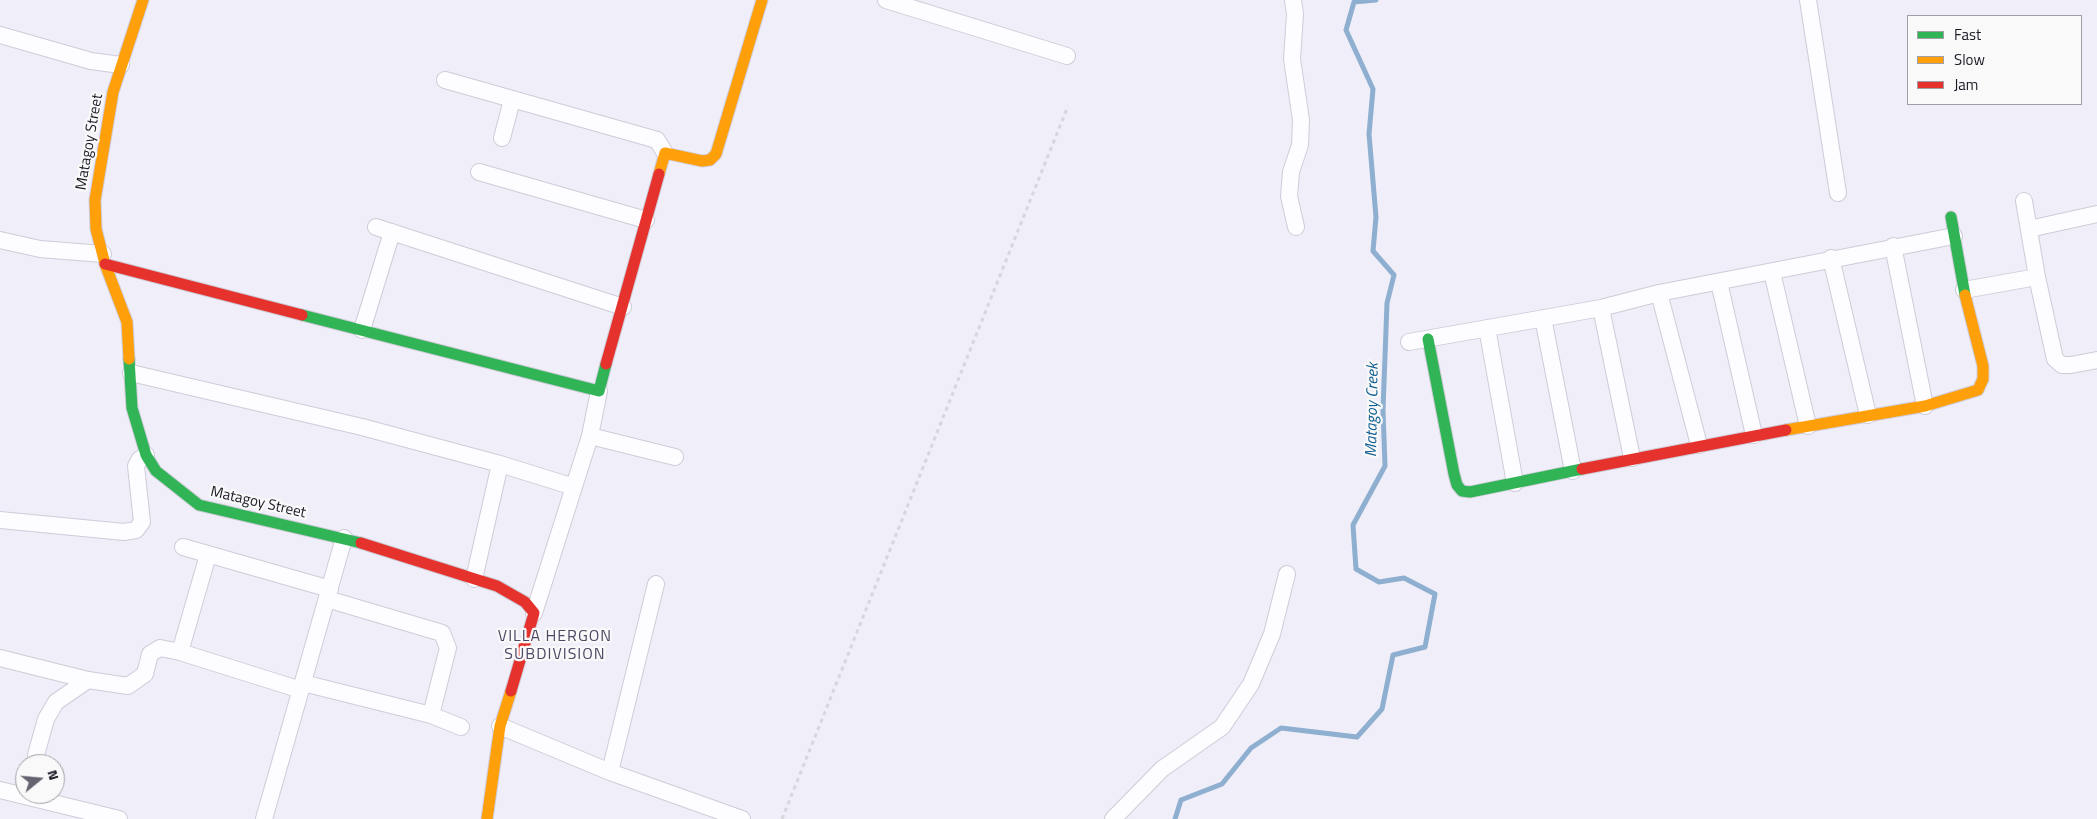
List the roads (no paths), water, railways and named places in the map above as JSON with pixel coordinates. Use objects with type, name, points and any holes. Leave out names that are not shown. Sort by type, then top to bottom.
[{"type":"street","name":"Matagoy Street","points":[[142,0],[113,92],[94,200],[96,229],[104,259],[127,322],[132,408],[146,455],[156,471],[199,505],[344,538],[474,579],[513,594],[534,613]]},
{"type":"street","points":[[445,80],[657,140],[665,153],[702,162],[710,160],[716,154],[762,0]]},
{"type":"street","points":[[886,0],[1067,56]]},
{"type":"street","points":[[1293,0],[1295,14],[1292,59],[1301,120],[1300,145],[1292,172],[1289,196],[1296,227]]},
{"type":"street","points":[[1808,0],[1838,193]]},
{"type":"street","points":[[0,35],[91,61],[121,65]]},
{"type":"street","points":[[502,138],[512,100]]},
{"type":"street","points":[[487,819],[500,726],[590,436],[599,390],[665,153]]},
{"type":"street","points":[[479,172],[646,220]]},
{"type":"street","points":[[2024,201],[2036,277],[2055,358],[2062,365],[2097,360]]},
{"type":"street","points":[[2029,229],[2097,214]]},
{"type":"street","points":[[1428,339],[1457,485],[1462,491],[1470,492],[1699,445],[1925,406],[1978,390],[1983,379],[1983,366],[1964,290],[1951,217]]},
{"type":"street","points":[[376,228],[623,307]]},
{"type":"street","points":[[362,330],[392,232]]},
{"type":"street","points":[[1409,342],[1601,308],[1659,293],[1772,272],[1893,246],[1954,236]]},
{"type":"street","points":[[0,240],[40,250],[104,259],[362,330],[599,390]]},
{"type":"street","points":[[1893,246],[1925,406]]},
{"type":"street","points":[[1831,258],[1868,415]]},
{"type":"street","points":[[1772,272],[1808,426]]},
{"type":"street","points":[[1964,290],[2036,277]]},
{"type":"street","points":[[1719,282],[1754,435]]},
{"type":"street","points":[[1659,293],[1699,445]]},
{"type":"street","points":[[1601,308],[1632,458]]},
{"type":"street","points":[[1543,318],[1573,471]]},
{"type":"street","points":[[1487,328],[1515,483]]},
{"type":"street","points":[[131,373],[362,427],[500,464],[574,487]]},
{"type":"street","points":[[590,436],[675,457]]},
{"type":"street","points":[[0,520],[124,532],[136,530],[142,522],[136,466],[139,460],[146,455]]},
{"type":"street","points":[[474,579],[500,464]]},
{"type":"street","points":[[264,819],[344,538]]},
{"type":"street","points":[[183,547],[442,633],[448,648],[431,715]]},
{"type":"street","points":[[180,652],[208,555]]},
{"type":"street","points":[[1113,819],[1162,769],[1222,727],[1251,684],[1272,634],[1287,574]]},
{"type":"street","points":[[610,772],[656,584]]},
{"type":"street","points":[[0,658],[88,680],[128,686],[145,674],[150,654],[160,648],[302,686],[431,715],[461,727]]},
{"type":"street","points":[[36,754],[46,719],[56,702],[88,680]]},
{"type":"street","points":[[500,726],[610,772],[742,819]]},
{"type":"street","points":[[0,790],[119,819]]},
{"type":"waterway","name":"Matagoy Creek","points":[[1175,819],[1181,800],[1222,784],[1251,748],[1281,728],[1357,737],[1382,709],[1393,655],[1425,647],[1435,594],[1404,578],[1379,582],[1356,569],[1353,525],[1385,466],[1383,410],[1387,303],[1394,275],[1373,251],[1376,217],[1369,134],[1373,89],[1346,30],[1354,2],[1376,0]]},
{"type":"district","name":"VILLA HERGON SUBDIVISION","points":[[555,646]]}]
